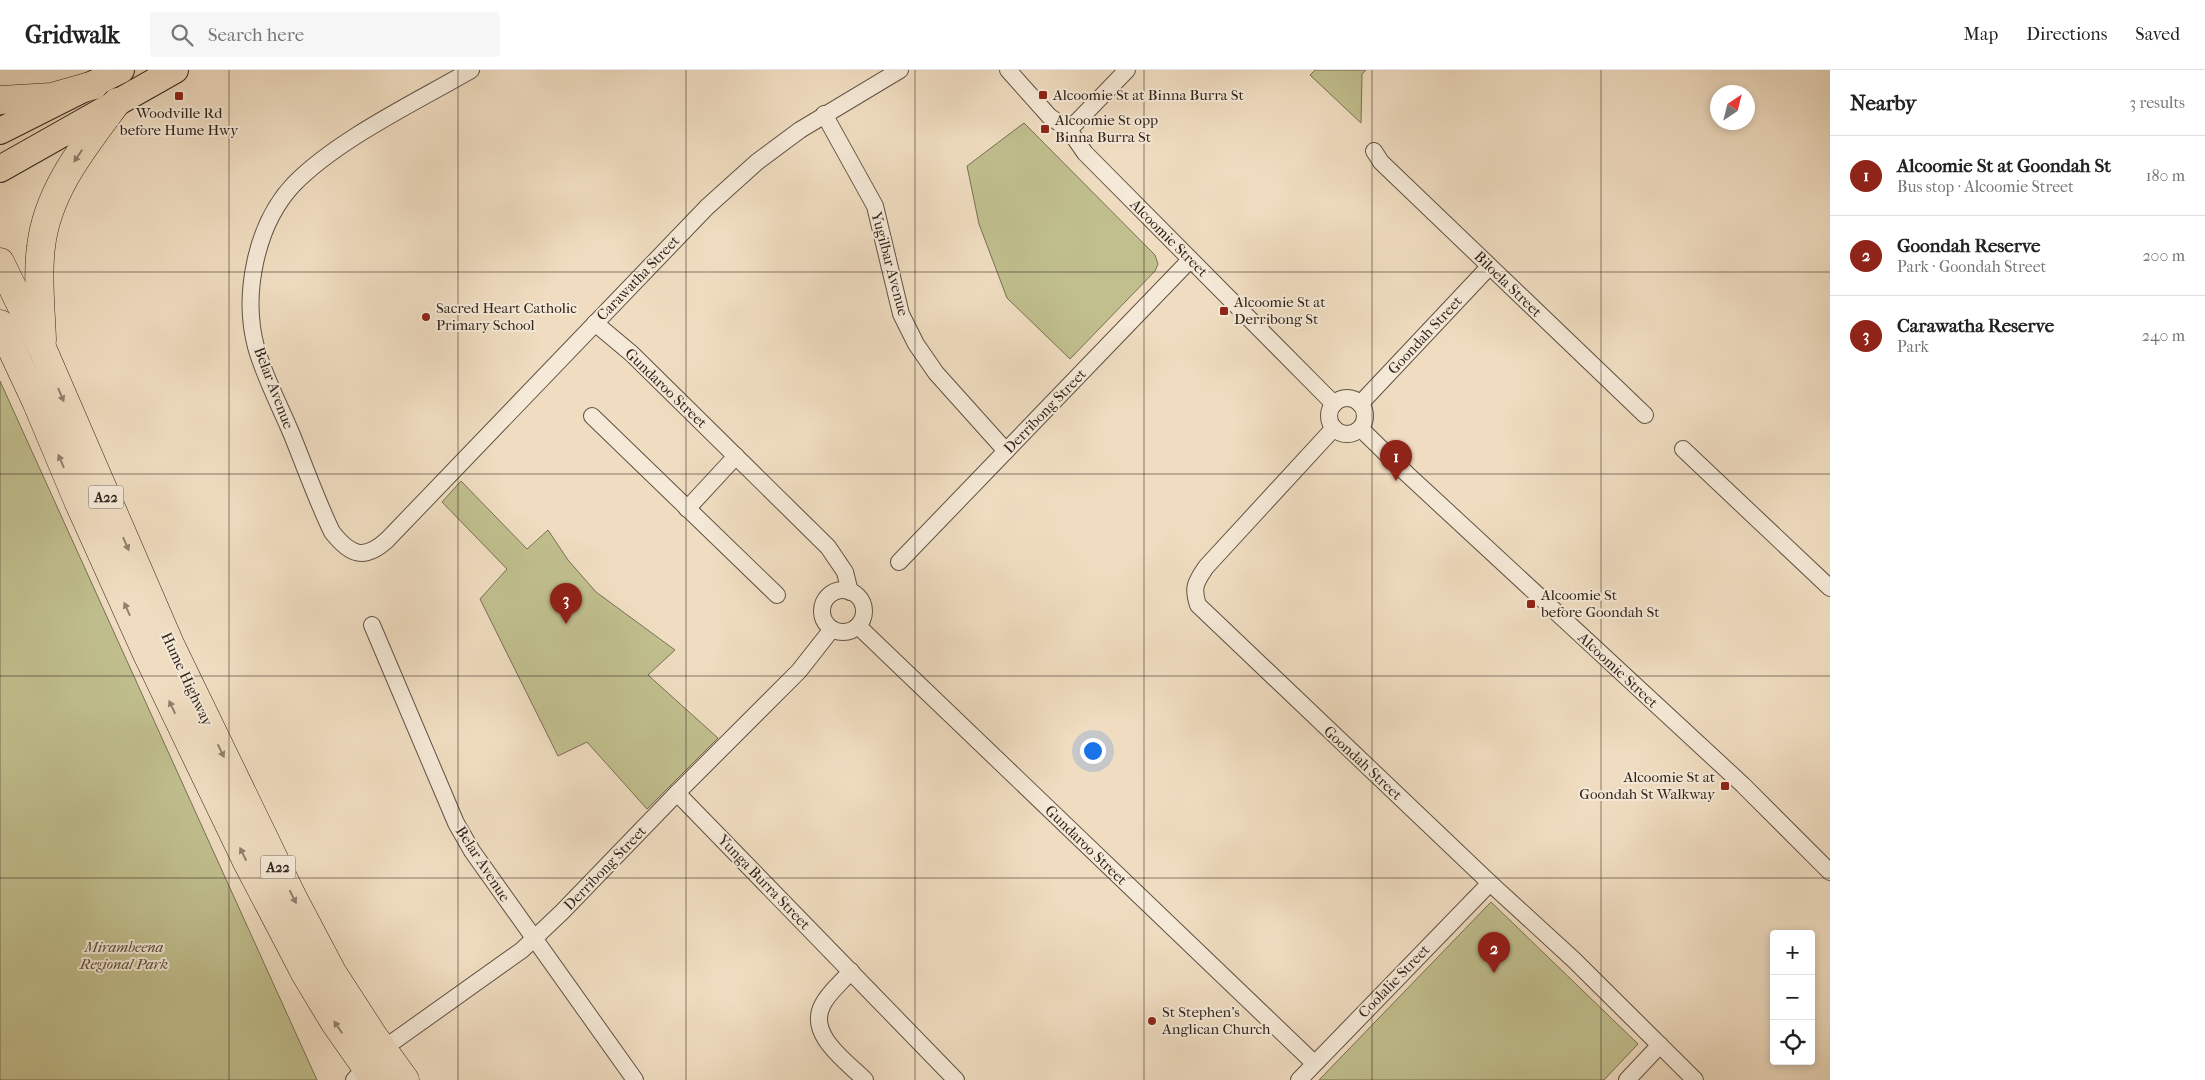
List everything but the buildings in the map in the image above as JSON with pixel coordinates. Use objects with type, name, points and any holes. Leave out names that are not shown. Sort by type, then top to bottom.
[{"type":"highway","points":[[0,100],[52,96],[94,85]]},
{"type":"highway","points":[[43,350],[40,248],[44,227],[58,190],[69,169],[117,102]]},
{"type":"highway","name":"Hume Highway","points":[[0,262],[43,350],[188,682],[332,972],[370,1069]]},
{"type":"highway","name":"Hume Highway","points":[[0,324],[36,401],[78,501],[147,654],[246,860],[306,975],[335,1023],[370,1069],[405,1080]]},
{"type":"main road","points":[[0,131],[121,70]]},
{"type":"main road","points":[[0,169],[175,70]]},
{"type":"street","name":"Belar Avenue","points":[[357,553],[339,541],[330,528],[256,347],[251,308],[254,275],[260,243],[274,213],[293,185],[318,163],[373,126],[472,70]]},
{"type":"street","name":"Carawatha Street","points":[[357,553],[367,553],[377,549],[387,540],[708,207],[758,162],[824,114],[900,70]]},
{"type":"street","name":"Alcoomie Street","points":[[1008,70],[1049,116],[1069,130],[1085,153],[1334,404]]},
{"type":"street","points":[[1069,130],[1127,70]]},
{"type":"street","name":"Yugilbar Avenue","points":[[824,114],[875,206],[901,314],[916,344],[936,373],[1006,451]]},
{"type":"street","name":"Biloela Street","points":[[1374,151],[1381,162],[1644,415]]},
{"type":"street","name":"Derribong Street","points":[[898,562],[1190,260]]},
{"type":"street","name":"Goondah Street","points":[[1360,404],[1489,267]]},
{"type":"street","name":"Gundaroo Street","points":[[595,323],[632,354],[828,547],[845,572],[850,592]]},
{"type":"street","points":[[1344,398],[1356,400],[1365,413],[1364,424],[1361,428],[1350,434],[1338,432],[1334,428],[1329,414],[1334,404],[1344,398]]},
{"type":"street","points":[[592,416],[777,595]]},
{"type":"street","name":"Goondah Street","points":[[1334,428],[1206,567],[1197,580],[1194,592],[1198,605],[1490,883],[1574,960],[1695,1080]]},
{"type":"street","name":"Alcoomie Street","points":[[1361,428],[1407,474],[1742,785],[1830,872]]},
{"type":"street","points":[[1683,449],[1830,588]]},
{"type":"street","points":[[687,509],[736,456]]},
{"type":"street","points":[[836,592],[850,592],[856,595],[863,606],[862,620],[858,626],[846,632],[832,629],[823,619],[822,612],[826,600],[836,592]]},
{"type":"street","name":"Belar Avenue","points":[[372,625],[456,823],[472,851],[634,1080]]},
{"type":"street","name":"Gundaroo Street","points":[[858,626],[1314,1063]]},
{"type":"street","name":"Derribong Street","points":[[370,1069],[534,939],[799,672],[832,629]]},
{"type":"street","name":"Yunga Burra Street","points":[[677,793],[956,1080]]},
{"type":"street","name":"Coolalie Street","points":[[1298,1080],[1490,883]]},
{"type":"street","points":[[851,971],[823,1004],[818,1017],[820,1030],[827,1041],[865,1080]]},
{"type":"street","points":[[1627,1080],[1660,1045]]},
{"type":"green space","points":[[1315,70],[1366,70],[1362,74],[1361,123],[1310,75]]},
{"type":"green space","points":[[1024,123],[1155,255],[1158,264],[1155,271],[1070,359],[1007,298],[979,224],[967,166]]},
{"type":"green space","name":"Mirambeena Regional Park","points":[[0,381],[317,1080],[0,1080]]},
{"type":"green space","points":[[461,481],[527,549],[548,530],[568,560],[596,592],[675,650],[648,675],[718,738],[647,809],[587,742],[558,756],[480,599],[507,569],[442,502]]},
{"type":"green space","points":[[1491,902],[1638,1044],[1604,1080],[1319,1080]]},
{"type":"place","name":"Alcoomie St at Binna Burra St","points":[[1043,95]]},
{"type":"place","name":"Woodville Rd before Hume Hwy","points":[[179,96]]},
{"type":"place","name":"Alcoomie St opp Binna Burra St","points":[[1045,129]]},
{"type":"place","name":"Alcoomie St at Derribong St","points":[[1224,311]]},
{"type":"place","name":"Sacred Heart Catholic Primary School","points":[[426,317]]},
{"type":"place","name":"Alcoomie St at Goondah St","points":[[1396,481]]},
{"type":"place","name":"Alcoomie St before Goondah St","points":[[1531,604]]},
{"type":"place","name":"Carawatha Reserve","points":[[566,624]]},
{"type":"place","name":"Alcoomie St at Goondah St Walkway","points":[[1725,786]]},
{"type":"place","name":"Goondah Reserve","points":[[1494,973]]},
{"type":"place","name":"St Stephen's Anglican Church","points":[[1152,1021]]}]
